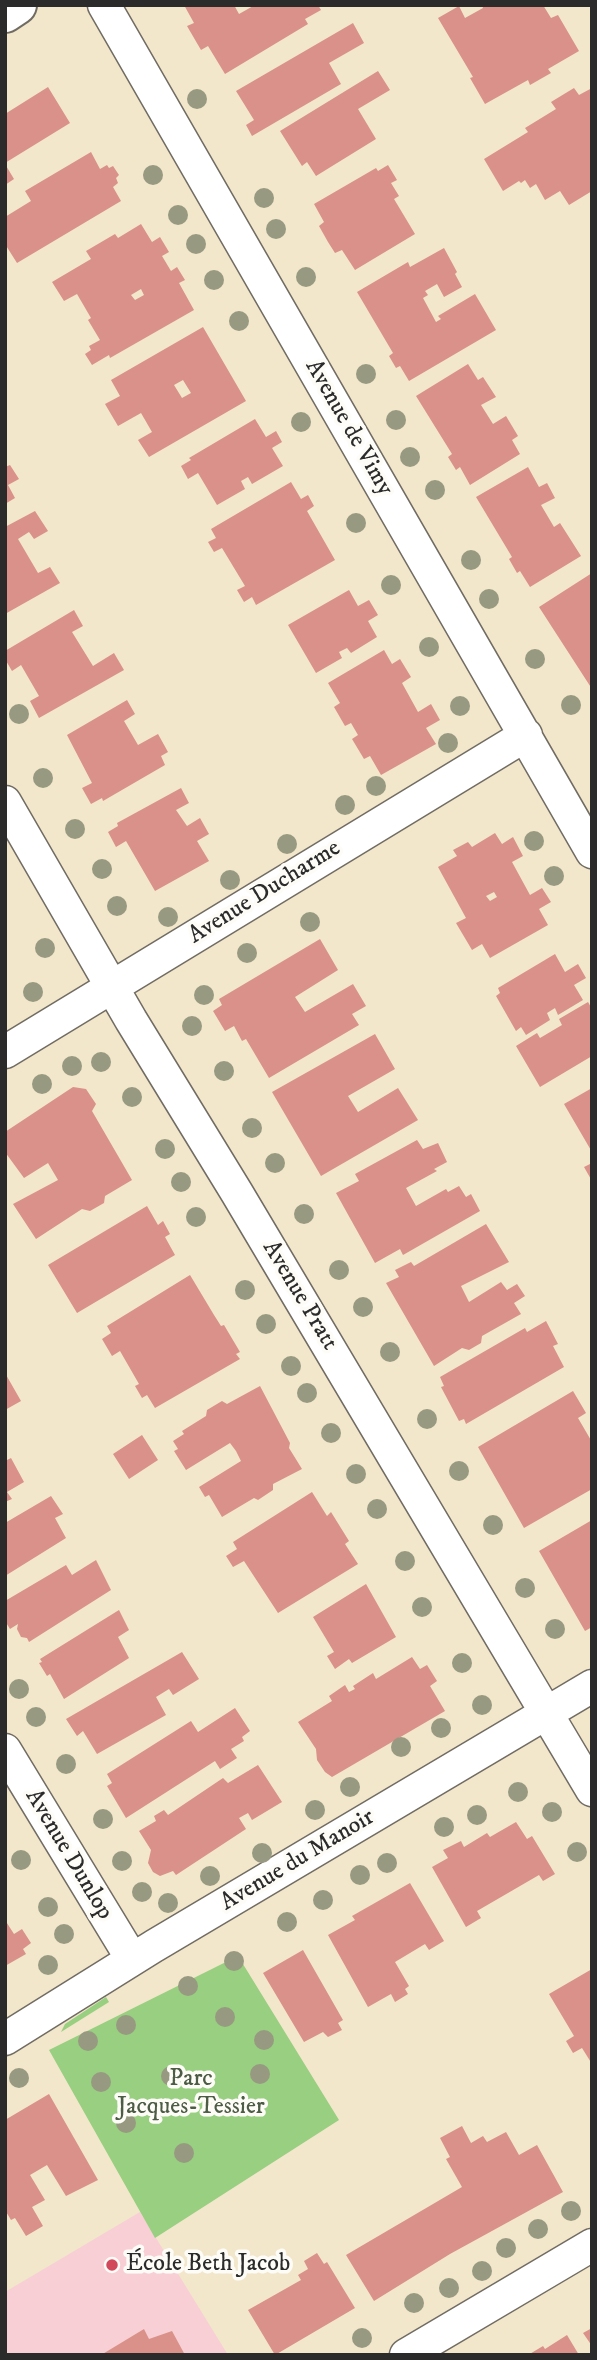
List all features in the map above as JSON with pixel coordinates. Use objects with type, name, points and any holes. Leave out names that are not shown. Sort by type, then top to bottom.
[{"type":"main road","points":[[5,13],[18,5]]},
{"type":"street","name":"Avenue de Vimy","points":[[104,5],[592,852]]},
{"type":"street","name":"Avenue Ducharme","points":[[5,1052],[113,989],[526,735]]},
{"type":"street","name":"Avenue Pratt","points":[[5,802],[113,989],[592,1790]]},
{"type":"street","name":"Avenue du Manoir","points":[[5,2039],[132,1959],[592,1686]]},
{"type":"street","name":"Avenue Dunlop","points":[[5,1750],[132,1959]]},
{"type":"street","points":[[406,2355],[592,2245]]},
{"type":"shaded area","name":"École Beth Jacob","points":[[140,2212],[228,2355],[5,2355],[5,2292]]},
{"type":"green space","name":"Parc Jacques-Tessier","points":[[238,1956],[339,2120],[155,2238],[49,2050]]},
{"type":"green space","points":[[106,1997],[109,2002],[61,2032],[65,2024]]},
{"type":"building","points":[[184,5],[234,5],[239,14],[255,5],[318,5],[321,10],[305,19],[308,24],[225,74],[208,46],[201,50],[187,26],[194,23]]},
{"type":"building","points":[[482,5],[543,5],[551,18],[558,15],[579,51],[548,69],[551,73],[530,85],[528,80],[485,104],[470,78],[473,77],[438,18],[459,6],[465,18],[483,8]]},
{"type":"building","points":[[353,23],[364,43],[329,63],[341,84],[252,136],[246,125],[254,120],[236,91]]},
{"type":"building","points":[[378,71],[390,90],[358,109],[376,139],[316,176],[307,162],[302,166],[280,131]]},
{"type":"building","points":[[48,87],[70,123],[5,163],[5,114]]},
{"type":"building","points":[[574,88],[579,95],[592,88],[592,191],[569,205],[560,191],[545,200],[536,184],[530,188],[525,180],[503,191],[484,159],[528,132],[525,128],[556,109],[551,102]]},
{"type":"building","points":[[91,152],[100,169],[107,165],[109,168],[113,166],[119,175],[116,178],[118,183],[113,187],[121,201],[17,263],[5,244],[5,217],[31,201],[25,191]]},
{"type":"building","points":[[5,164],[14,179],[5,185]]},
{"type":"building","points":[[388,165],[397,180],[391,183],[399,196],[394,199],[415,234],[355,270],[342,250],[335,253],[328,242],[319,226],[324,222],[314,204],[376,168],[378,171]]},
{"type":"building","points":[[141,224],[152,242],[160,237],[169,252],[162,256],[171,271],[177,267],[185,280],[179,283],[194,310],[110,358],[109,355],[92,365],[85,354],[91,350],[89,346],[100,340],[88,320],[91,318],[77,294],[64,301],[52,282],[91,259],[86,251],[115,234],[118,238]],"holes":[[[141,289],[144,295],[135,300],[131,295]]]},
{"type":"building","points":[[444,248],[462,287],[444,297],[437,284],[425,291],[428,295],[423,298],[436,322],[441,319],[438,316],[475,294],[496,330],[409,381],[400,366],[396,368],[389,356],[393,353],[357,292],[408,262],[410,267]]},
{"type":"building","points":[[203,327],[246,401],[149,457],[138,440],[152,432],[141,413],[118,426],[105,404],[120,396],[111,380]],"holes":[[[183,380],[191,393],[182,398],[174,385]]]},
{"type":"building","points":[[468,364],[478,380],[483,377],[496,397],[481,405],[493,424],[506,416],[518,436],[512,440],[520,454],[470,485],[460,467],[456,470],[448,457],[452,454],[416,396]]},
{"type":"building","points":[[255,419],[266,437],[276,431],[282,442],[272,448],[283,466],[252,484],[248,477],[241,481],[245,489],[217,505],[198,473],[188,479],[181,466],[191,460],[189,458]]},
{"type":"building","points":[[10,465],[19,479],[8,485],[15,498],[5,504],[5,467]]},
{"type":"building","points":[[528,467],[539,487],[547,483],[555,498],[541,505],[554,527],[560,523],[581,556],[530,587],[520,571],[517,573],[509,559],[512,557],[476,497]]},
{"type":"building","points":[[291,482],[301,499],[308,495],[314,506],[307,511],[335,560],[256,605],[252,597],[244,602],[237,590],[245,586],[222,548],[214,552],[208,542],[216,538],[211,529]]},
{"type":"building","points":[[35,511],[48,531],[34,539],[29,532],[18,539],[38,573],[50,567],[60,583],[5,614],[5,527]]},
{"type":"building","points":[[592,573],[592,689],[539,607]]},
{"type":"building","points":[[349,590],[358,606],[369,600],[378,615],[368,621],[377,637],[351,653],[347,648],[339,652],[342,658],[316,673],[288,625]]},
{"type":"building","points":[[74,610],[83,626],[72,632],[93,666],[114,653],[124,670],[39,718],[30,701],[39,696],[21,665],[12,671],[5,659],[5,651]]},
{"type":"building","points":[[384,650],[392,664],[400,659],[411,677],[402,683],[418,712],[431,704],[440,720],[426,728],[436,744],[381,775],[370,756],[364,759],[352,739],[358,735],[351,723],[345,726],[334,707],[340,703],[328,683]]},
{"type":"building","points":[[127,700],[135,714],[124,721],[138,745],[158,734],[168,752],[161,756],[165,765],[103,801],[102,798],[91,804],[82,788],[92,783],[67,735]]},
{"type":"building","points":[[181,788],[189,803],[176,810],[187,826],[200,818],[209,834],[197,841],[209,861],[155,891],[126,841],[116,847],[108,832],[118,826],[117,823]]},
{"type":"building","points":[[495,833],[502,844],[513,837],[523,856],[512,862],[530,895],[542,888],[551,902],[539,909],[548,925],[490,958],[482,944],[472,950],[456,923],[466,918],[438,867],[457,856],[453,850],[468,842],[472,847]],"holes":[[[494,892],[497,897],[490,901],[486,896]]]},
{"type":"building","points":[[320,939],[338,970],[295,997],[305,1012],[353,984],[366,1006],[352,1014],[359,1025],[269,1078],[246,1039],[242,1041],[234,1026],[225,1031],[213,1011],[222,1005],[219,999]]},
{"type":"building","points":[[555,954],[565,972],[578,964],[586,978],[574,985],[583,1000],[558,1015],[555,1008],[547,1013],[550,1020],[526,1035],[521,1027],[516,1031],[496,996],[500,993],[498,988]]},
{"type":"building","points":[[588,1002],[592,1009],[592,1056],[540,1087],[516,1046],[537,1033],[540,1038],[562,1025],[559,1019]]},
{"type":"building","points":[[375,1034],[395,1069],[348,1096],[358,1112],[398,1088],[418,1120],[321,1176],[272,1092]]},
{"type":"building","points":[[73,1087],[86,1089],[96,1104],[92,1111],[132,1180],[105,1196],[104,1203],[90,1211],[82,1209],[36,1239],[13,1204],[58,1180],[48,1163],[24,1178],[5,1152],[5,1132]]},
{"type":"building","points":[[592,1088],[592,1152],[564,1104]]},
{"type":"building","points":[[417,1140],[423,1149],[438,1143],[447,1162],[434,1169],[437,1171],[406,1188],[416,1206],[446,1189],[448,1192],[459,1186],[466,1197],[471,1194],[480,1211],[403,1255],[400,1249],[375,1263],[336,1193],[359,1181],[355,1174]]},
{"type":"building","points":[[592,1163],[592,1181],[584,1167]]},
{"type":"building","points":[[147,1206],[158,1225],[163,1221],[170,1234],[165,1237],[175,1255],[77,1313],[48,1265]]},
{"type":"building","points":[[486,1224],[509,1262],[461,1286],[469,1302],[501,1282],[507,1290],[517,1284],[525,1296],[514,1303],[521,1314],[482,1336],[481,1343],[469,1350],[462,1348],[434,1366],[386,1283],[399,1277],[395,1270],[411,1262],[414,1266]]},
{"type":"building","points":[[190,1275],[221,1326],[224,1325],[240,1352],[236,1354],[240,1359],[155,1408],[147,1395],[142,1398],[135,1386],[139,1384],[120,1351],[112,1356],[102,1339],[111,1333],[107,1326]]},
{"type":"building","points":[[546,1321],[558,1344],[553,1346],[564,1367],[466,1424],[464,1419],[459,1421],[441,1387],[444,1386],[440,1377],[525,1328],[527,1332]]},
{"type":"building","points":[[5,1373],[21,1401],[5,1410]]},
{"type":"building","points":[[260,1386],[290,1443],[289,1448],[302,1469],[273,1484],[273,1490],[258,1500],[254,1498],[222,1517],[209,1495],[205,1497],[199,1487],[241,1461],[236,1451],[230,1443],[186,1470],[174,1451],[178,1449],[173,1441],[184,1434],[182,1431],[206,1416],[207,1410],[222,1401],[227,1404]]},
{"type":"building","points":[[573,1391],[586,1413],[578,1418],[592,1442],[592,1489],[524,1528],[478,1447]]},
{"type":"building","points":[[142,1435],[158,1460],[129,1479],[113,1454]]},
{"type":"building","points":[[11,1458],[24,1482],[7,1492],[12,1499],[5,1502],[5,1461]]},
{"type":"building","points":[[312,1492],[327,1516],[331,1512],[349,1541],[345,1544],[358,1564],[278,1613],[244,1561],[233,1567],[226,1556],[237,1549],[233,1542]]},
{"type":"building","points":[[51,1496],[63,1514],[55,1518],[66,1538],[5,1576],[5,1523]]},
{"type":"building","points":[[592,1520],[592,1627],[585,1631],[539,1551]]},
{"type":"building","points":[[96,1560],[111,1590],[29,1642],[27,1638],[21,1637],[18,1624],[10,1629],[5,1621],[5,1601],[66,1565],[72,1575]]},
{"type":"building","points":[[366,1584],[396,1637],[352,1663],[349,1659],[335,1669],[327,1656],[334,1652],[313,1617]]},
{"type":"building","points":[[119,1610],[129,1630],[118,1637],[129,1658],[64,1699],[50,1674],[47,1676],[39,1663],[42,1662],[40,1659]]},
{"type":"building","points":[[182,1652],[199,1679],[173,1695],[169,1689],[156,1697],[166,1715],[97,1754],[83,1731],[77,1736],[66,1719]]},
{"type":"building","points":[[412,1657],[420,1669],[427,1665],[437,1681],[430,1686],[445,1711],[332,1777],[317,1760],[316,1749],[298,1722],[332,1701],[329,1696],[345,1685],[349,1692],[355,1689],[353,1686],[373,1673],[376,1679]]},
{"type":"building","points":[[235,1708],[250,1731],[242,1737],[244,1741],[231,1749],[237,1758],[220,1769],[215,1761],[126,1818],[107,1786],[112,1783],[107,1774],[191,1721],[198,1732]]},
{"type":"building","points":[[258,1765],[282,1802],[252,1820],[248,1813],[239,1818],[246,1829],[176,1875],[173,1871],[160,1876],[153,1872],[148,1863],[151,1850],[139,1831],[156,1821],[154,1816],[164,1810],[168,1815],[223,1778],[228,1783]]},
{"type":"building","points":[[516,1822],[527,1839],[532,1836],[555,1874],[543,1881],[539,1875],[477,1911],[481,1918],[466,1927],[432,1867],[448,1858],[443,1850],[461,1841],[464,1847],[487,1833],[490,1837]]},
{"type":"building","points":[[410,1883],[444,1941],[429,1950],[425,1944],[395,1962],[409,1986],[405,1989],[408,1994],[395,2002],[391,1994],[368,2007],[328,1935],[355,1920],[352,1916]]},
{"type":"building","points":[[5,1920],[14,1934],[22,1929],[31,1943],[23,1949],[26,1954],[5,1966]]},
{"type":"building","points":[[303,1950],[343,2020],[338,2023],[342,2030],[328,2037],[323,2032],[304,2042],[263,1973]]},
{"type":"building","points":[[592,1969],[592,2064],[582,2048],[573,2053],[566,2041],[574,2036],[549,1994]]},
{"type":"building","points":[[49,2094],[98,2180],[66,2196],[47,2165],[30,2175],[45,2200],[32,2207],[43,2226],[26,2236],[15,2218],[11,2220],[5,2210],[5,2120]]},
{"type":"building","points":[[462,2126],[471,2143],[483,2136],[487,2142],[506,2132],[519,2155],[537,2145],[563,2192],[450,2254],[374,2301],[346,2255],[462,2187],[446,2159],[450,2157],[440,2138]]},
{"type":"building","points":[[317,2253],[324,2264],[327,2262],[355,2308],[275,2355],[248,2310],[301,2280],[298,2275],[308,2269],[304,2261]]},
{"type":"building","points":[[592,2328],[592,2346],[583,2333]]},
{"type":"building","points":[[144,2329],[149,2339],[172,2331],[185,2355],[101,2355]]},
{"type":"building","points":[[567,2335],[579,2355],[528,2355],[543,2346],[545,2349]]},
{"type":"place","name":"École Beth Jacob","points":[[112,2265]]}]
